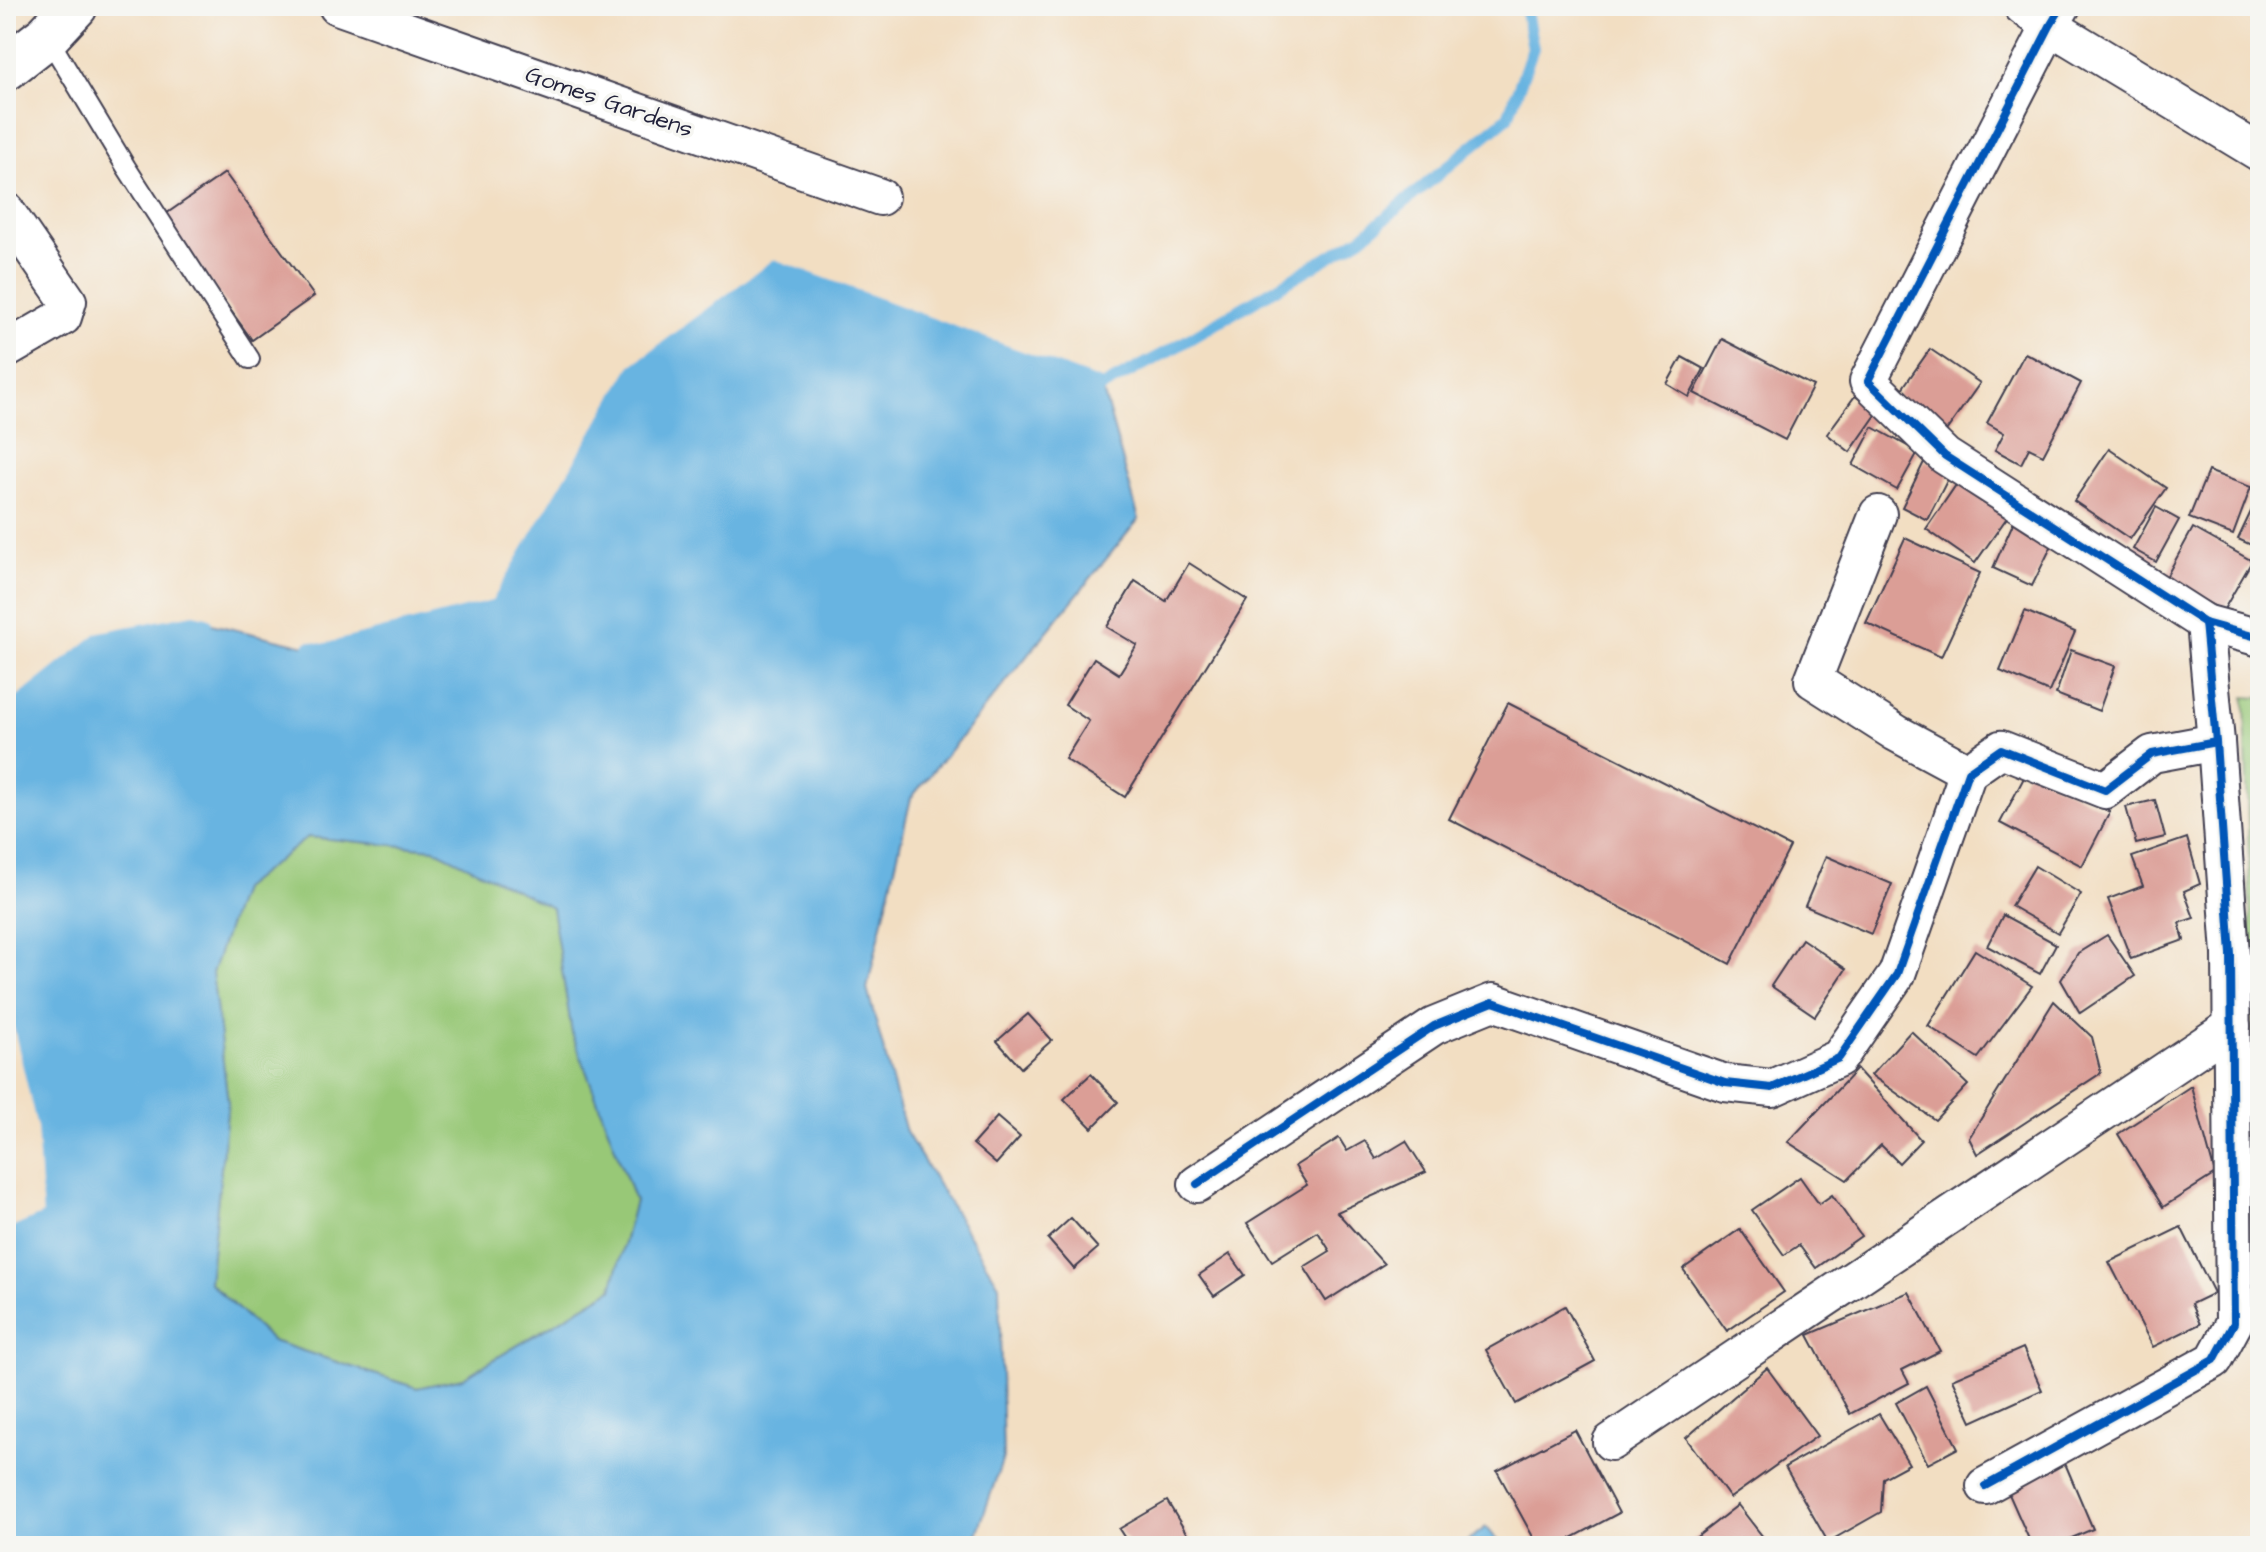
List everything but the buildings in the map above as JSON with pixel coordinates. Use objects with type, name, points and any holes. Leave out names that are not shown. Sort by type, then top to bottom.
[{"type":"main road","points":[[6,68],[61,21]]},
{"type":"street","name":"Gomes Gardens","points":[[337,6],[880,197]]},
{"type":"street","points":[[2260,153],[2045,13],[1868,381],[1945,456],[2205,623],[2260,638]]},
{"type":"street","points":[[6,211],[68,301],[63,317],[6,350]]},
{"type":"street","points":[[1878,514],[1813,680],[1896,733],[1968,772]]},
{"type":"street","points":[[1985,1486],[2214,1360],[2234,1323],[2231,954],[2205,623]]},
{"type":"street","points":[[1197,1184],[1434,1026],[1493,1002],[1725,1083],[1772,1088],[1839,1058],[1897,974],[1968,772],[2001,749],[2105,790],[2152,754],[2216,742]]},
{"type":"street","points":[[1611,1442],[2232,1026]]},
{"type":"lane","points":[[61,21],[126,167],[250,359]]},
{"type":"green space","points":[[2245,697],[2260,698],[2260,1346]]},
{"type":"green space","points":[[308,837],[434,849],[552,907],[572,1033],[635,1201],[612,1289],[463,1378],[417,1388],[272,1341],[209,1282],[228,1102],[212,973],[241,889]]},
{"type":"water","points":[[775,266],[1102,387],[1139,519],[911,798],[867,989],[906,1132],[999,1285],[1003,1458],[973,1546],[6,1546],[6,1237],[49,1218],[43,1127],[6,968],[6,714],[101,638],[194,620],[323,650],[496,606],[635,370]],"holes":[[[308,837],[434,849],[552,908],[572,1033],[635,1201],[612,1289],[463,1378],[417,1388],[272,1341],[209,1282],[228,1102],[212,973],[241,889]]]},
{"type":"water","points":[[1486,1527],[1503,1546],[1461,1546]]},
{"type":"waterway","points":[[310,647],[323,650],[496,606],[635,370],[775,266],[1102,387],[1361,238],[1508,117],[1533,48],[1525,6]]},
{"type":"waterway","points":[[6,714],[101,638],[194,620],[206,623]]},
{"type":"waterway","points":[[6,968],[43,1127],[49,1218],[6,1237]]},
{"type":"cycle path","points":[[2062,6],[1868,381],[1945,456],[2205,623],[2260,638]]},
{"type":"cycle path","points":[[1985,1486],[2214,1360],[2234,1323],[2231,954],[2205,623]]},
{"type":"cycle path","points":[[1197,1184],[1434,1026],[1493,1002],[1725,1083],[1772,1088],[1839,1058],[1897,974],[1968,772],[2001,749],[2105,790],[2152,754],[2216,742]]}]
